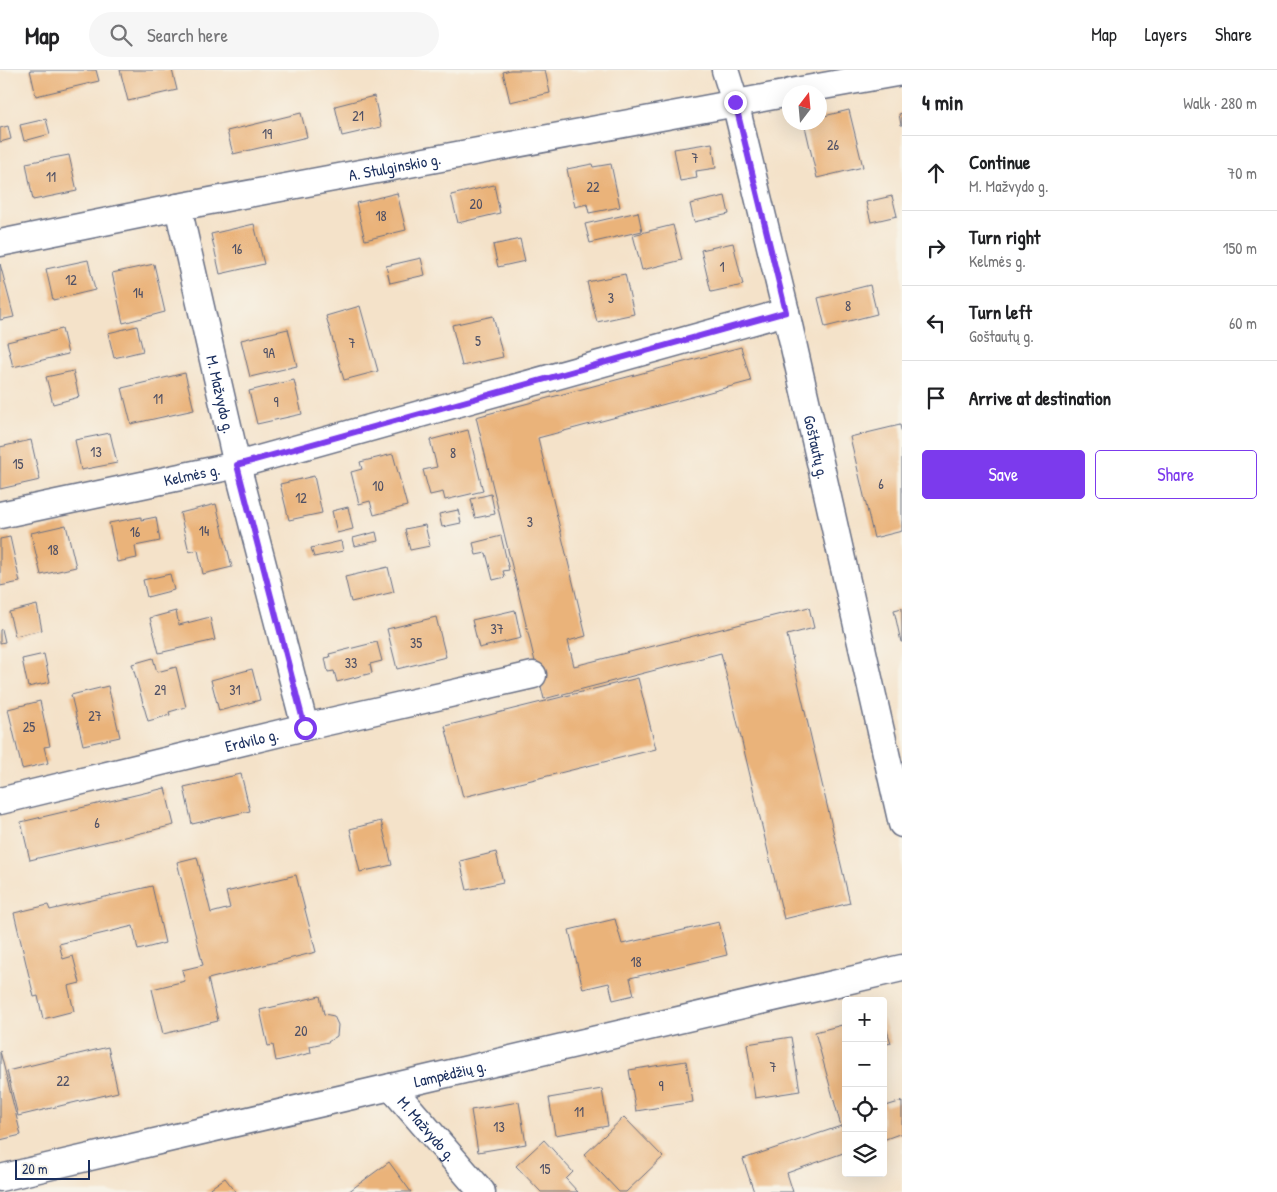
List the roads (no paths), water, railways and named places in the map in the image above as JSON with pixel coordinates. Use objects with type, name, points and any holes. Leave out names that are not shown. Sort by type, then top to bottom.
[{"type":"street","name":"Goštautų g.","points":[[725,70],[735,102],[786,312],[902,824]]},
{"type":"street","name":"A. Stulginskio g.","points":[[827,86],[902,72]]},
{"type":"street","name":"A. Stulginskio g.","points":[[0,243],[782,94]]},
{"type":"street","name":"M. Mažvydo g.","points":[[178,208],[237,465],[305,728]]},
{"type":"street","name":"Kelmės g.","points":[[0,514],[237,465],[786,312]]},
{"type":"street","name":"Erdvilo g.","points":[[0,801],[534,675]]},
{"type":"street","name":"Lampėdžių g.","points":[[0,1178],[902,968]]},
{"type":"street","name":"M. Mažvydo g.","points":[[391,1087],[482,1192]]}]
